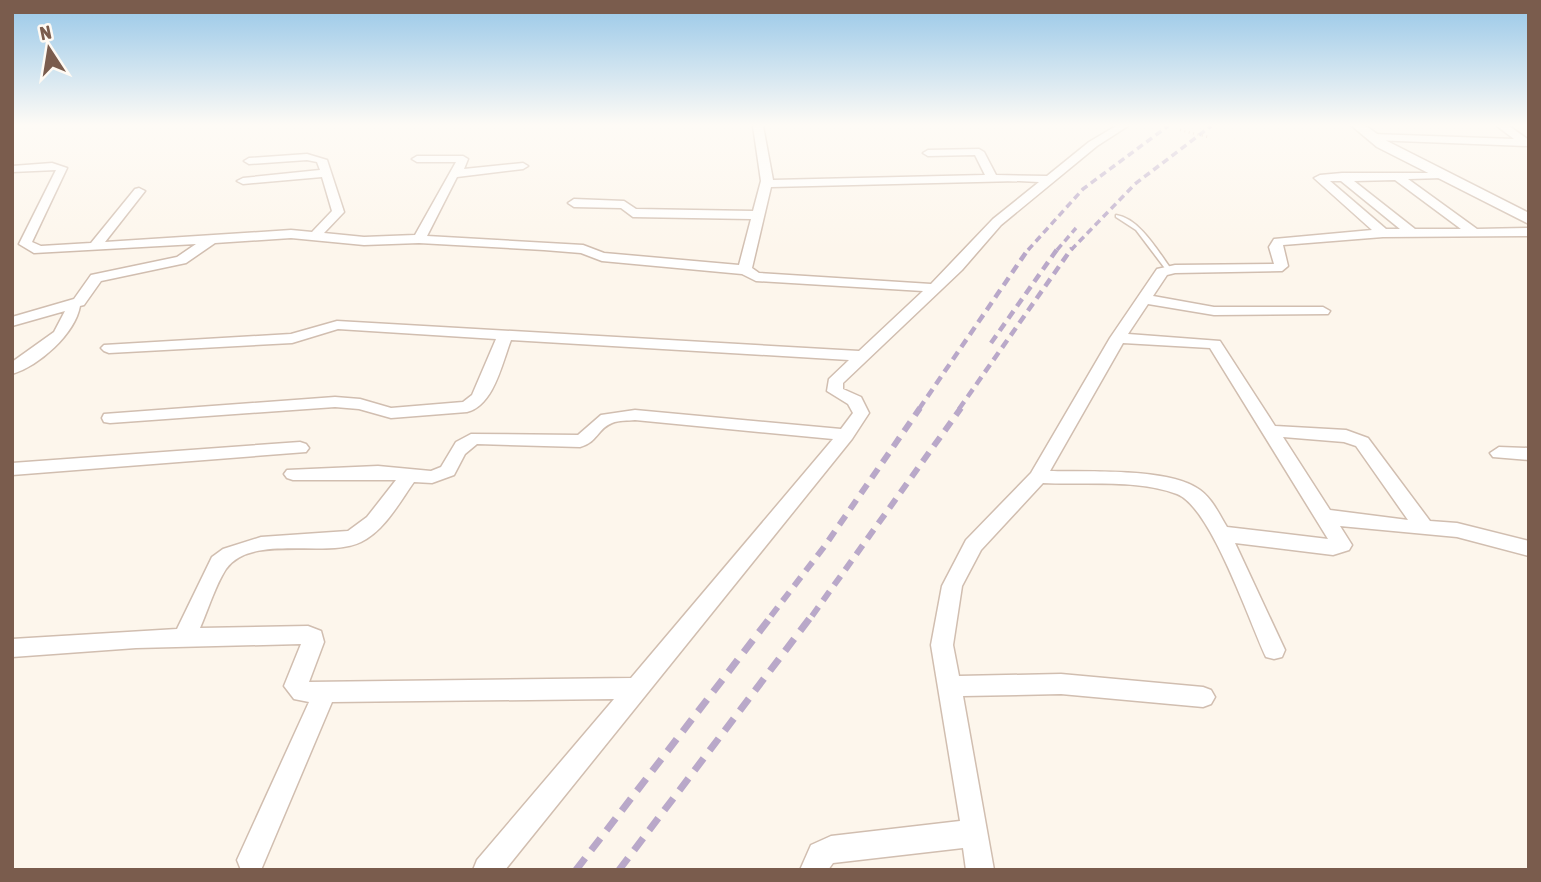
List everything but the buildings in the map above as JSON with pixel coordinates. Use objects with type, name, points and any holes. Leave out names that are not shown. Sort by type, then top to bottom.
[{"type":"street","points":[[12,169],[37,167]]},
{"type":"street","points":[[58,167],[62,168],[25,244],[39,250],[291,234],[364,241],[419,239],[580,248],[602,257],[746,270],[756,277],[933,288]]},
{"type":"street","points":[[314,236],[338,212],[325,167]]},
{"type":"street","points":[[419,239],[459,167]]},
{"type":"street","points":[[457,172],[510,167]]},
{"type":"street","points":[[746,270],[766,184],[764,167]]},
{"type":"street","points":[[987,167],[992,178]]},
{"type":"street","points":[[487,870],[846,435],[861,413],[855,401],[841,396],[833,387],[862,355],[957,267],[997,222],[1063,167]]},
{"type":"street","points":[[1427,167],[1529,219]]},
{"type":"street","points":[[243,181],[327,173]]},
{"type":"street","points":[[1383,233],[1320,178],[1442,175]]},
{"type":"street","points":[[1342,176],[1412,233]]},
{"type":"street","points":[[1399,178],[1474,232]]},
{"type":"street","points":[[766,184],[1048,179]]},
{"type":"street","points":[[93,247],[139,191]]},
{"type":"street","points":[[574,203],[624,205],[634,213],[760,215]]},
{"type":"street","points":[[980,870],[942,645],[952,586],[974,545],[1038,477],[1118,338],[1162,272],[1277,268],[1281,266],[1275,247],[1279,242],[1383,233],[1529,232]]},
{"type":"street","points":[[12,322],[79,302],[96,278],[181,260],[213,238]]},
{"type":"street","points":[[1144,299],[1214,311],[1323,311]]},
{"type":"street","points":[[12,369],[64,330],[72,319],[73,305]]},
{"type":"street","points":[[109,348],[292,338],[337,325],[862,355]]},
{"type":"street","points":[[110,418],[335,402],[360,404],[391,413],[467,407],[479,398],[506,334]]},
{"type":"street","points":[[1118,338],[1215,344],[1341,540],[1339,548],[1220,534]]},
{"type":"street","points":[[292,474],[378,472],[441,475],[448,471],[461,446],[477,438],[580,441],[588,438],[594,424],[615,417],[657,416],[846,435]]},
{"type":"street","points":[[1271,431],[1346,436],[1362,442],[1418,517],[1422,524],[1418,528]]},
{"type":"street","points":[[12,469],[300,448]]},
{"type":"street","points":[[1499,453],[1529,454]]},
{"type":"street","points":[[184,638],[219,563],[228,554],[239,548],[256,545],[345,540],[355,537],[366,530],[409,475]]},
{"type":"street","points":[[1038,477],[1163,484],[1192,492],[1202,502],[1220,534],[1274,650]]},
{"type":"street","points":[[1326,517],[1457,530],[1529,549]]},
{"type":"street","points":[[12,648],[184,638],[308,635],[313,638],[313,642],[296,690],[302,692],[637,688]]},
{"type":"street","points":[[948,686],[1061,684],[1203,697]]},
{"type":"street","points":[[251,860],[325,692]]},
{"type":"street","points":[[814,870],[821,855],[831,850],[975,833]]},
{"type":"lane","points":[[1118,216],[1138,229],[1169,270]]},
{"type":"railway","points":[[1028,250],[1083,189],[1112,167]]},
{"type":"railway","points":[[1071,250],[1135,184],[1157,167]]},
{"type":"railway","points":[[1057,250],[1076,228]]},
{"type":"railway","points":[[919,409],[1029,248]]},
{"type":"railway","points":[[991,343],[1058,248]]},
{"type":"railway","points":[[959,409],[1072,248]]},
{"type":"railway","points":[[771,616],[824,547],[920,408]]},
{"type":"railway","points":[[812,616],[961,408]]},
{"type":"railway","points":[[576,870],[773,614]]},
{"type":"railway","points":[[619,870],[813,614]]}]
